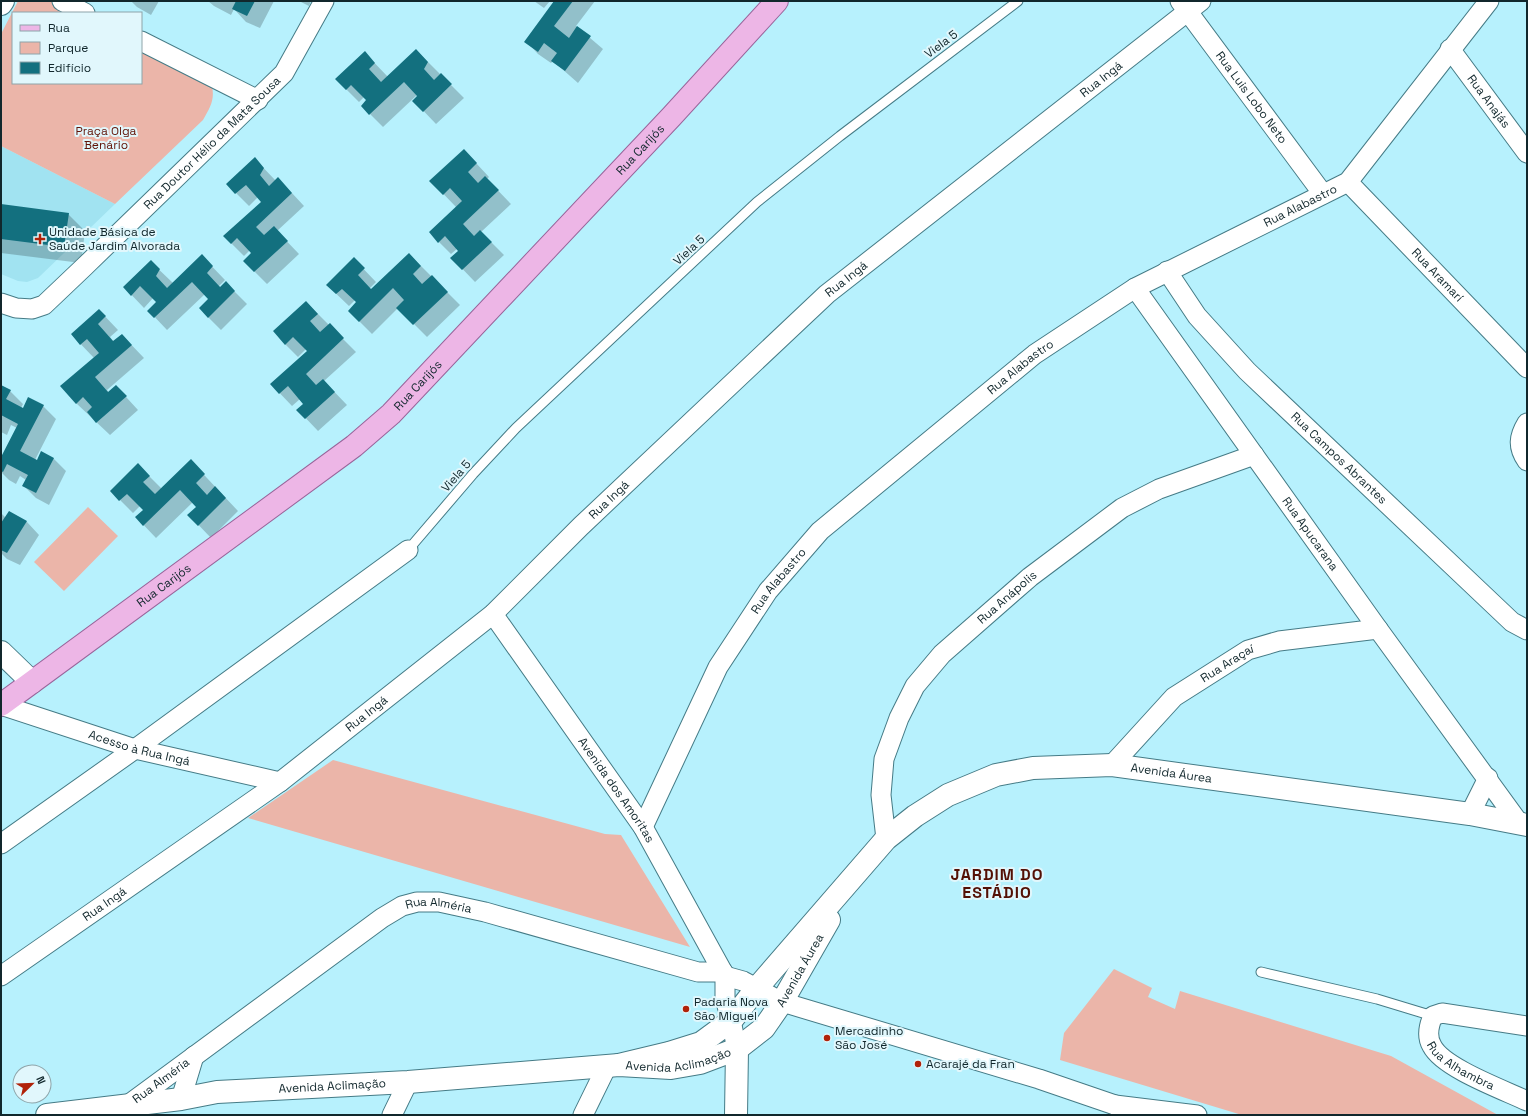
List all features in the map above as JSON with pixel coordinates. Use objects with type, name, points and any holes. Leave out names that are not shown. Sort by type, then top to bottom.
[{"type":"main road","name":"Rua Carijós","points":[[1,705],[354,446],[391,414],[667,121],[776,1]]},
{"type":"street","points":[[62,1],[83,12]]},
{"type":"street","name":"Rua Doutor Hélio da Mata Sousa","points":[[1,303],[16,308],[32,309],[44,305],[258,100],[284,73],[324,1]]},
{"type":"street","name":"Rua Alabastro","points":[[643,827],[718,667],[768,591],[820,531],[1036,354],[1135,288],[1166,271],[1348,182],[1450,49],[1489,1]]},
{"type":"street","name":"Rua Luis Lobo Neto","points":[[1190,4],[1323,194]]},
{"type":"street","name":"Rua Ingá","points":[[1,976],[280,782],[493,614],[581,526],[827,294],[1190,4]]},
{"type":"street","points":[[142,42],[258,100]]},
{"type":"street","name":"Rua Anajás","points":[[1450,49],[1527,153]]},
{"type":"street","name":"Rua Aramarí","points":[[1348,182],[1527,368]]},
{"type":"street","name":"Rua Campos Abrantes","points":[[1166,271],[1197,316],[1247,371],[1512,622],[1527,630]]},
{"type":"street","name":"Rua Apucarana","points":[[1135,288],[1378,629],[1523,824]]},
{"type":"street","points":[[1527,423],[1520,434],[1519,444],[1522,455],[1527,461]]},
{"type":"street","name":"Rua Anápolis","points":[[886,839],[881,795],[884,759],[898,718],[915,686],[942,654],[1030,577],[1122,508],[1160,489],[1254,455]]},
{"type":"street","points":[[1,844],[135,749],[408,550]]},
{"type":"street","name":"Avenida dos Amoritas","points":[[493,614],[643,827],[724,974]]},
{"type":"street","name":"Rua Araçaí","points":[[1112,765],[1174,697],[1248,650],[1279,641],[1378,629]]},
{"type":"street","points":[[1,652],[32,682]]},
{"type":"street","name":"Acesso à Rua Ingá","points":[[1,705],[135,749],[280,782]]},
{"type":"street","name":"Avenida Áurea","points":[[731,1021],[756,989],[886,839],[915,816],[948,795],[996,775],[1033,768],[1112,765],[1470,814],[1523,824]]},
{"type":"street","points":[[1470,814],[1488,778]]},
{"type":"street","name":"Avenida Áurea","points":[[737,1049],[764,1028],[782,1002],[851,881]]},
{"type":"street","name":"Rua Alméria","points":[[128,1105],[382,918],[402,906],[417,902],[440,902],[485,912],[698,972],[724,974]]},
{"type":"street","points":[[736,1115],[737,1049],[724,998],[724,974],[743,981],[782,1002],[1039,1079],[1122,1110],[1197,1115]]},
{"type":"street","points":[[1437,1015],[1527,1026]]},
{"type":"street","name":"Rua Alhambra","points":[[1437,1015],[1429,1025],[1429,1035],[1432,1046],[1440,1056],[1452,1066],[1527,1100]]},
{"type":"street","name":"Avenida Aclimação","points":[[613,1066],[669,1053],[701,1043],[731,1021]]},
{"type":"street","name":"Avenida Aclimação","points":[[47,1115],[106,1112],[128,1105],[182,1099],[217,1092],[408,1082],[613,1066],[671,1068],[714,1059],[737,1049]]},
{"type":"street","name":"Rua Alméria","points":[[182,1099],[194,1056]]},
{"type":"street","points":[[583,1115],[613,1066]]},
{"type":"street","points":[[392,1115],[408,1082]]},
{"type":"lane","name":"Viela 5","points":[[408,550],[472,474],[516,428],[758,202],[840,136],[1018,1]]},
{"type":"lane","points":[[1261,972],[1377,999],[1437,1015]]},
{"type":"shaded area","name":"Unidade Básica de Saúde Jardim Alvorada","points":[[1,146],[115,204],[38,278],[27,282],[18,281],[1,274]]},
{"type":"green space","name":"Praça Olga Benário","points":[[18,1],[55,1],[76,12],[12,12]]},
{"type":"green space","name":"Praça Olga Benário","points":[[12,13],[12,84],[142,84],[142,46],[212,86],[213,96],[210,108],[203,120],[115,204],[1,146],[1,34]]},
{"type":"green space","points":[[88,507],[118,536],[64,591],[34,562]]},
{"type":"green space","points":[[333,760],[605,834],[621,835],[690,947],[248,818]]},
{"type":"green space","points":[[1114,969],[1152,988],[1148,997],[1175,1009],[1180,991],[1391,1056],[1498,1115],[1242,1115],[1060,1060],[1064,1033]]},
{"type":"building","points":[[236,1],[255,1],[247,16],[232,9]]},
{"type":"building","points":[[554,1],[573,1],[554,26],[569,38],[577,26],[591,36],[565,71],[551,61],[557,53],[544,43],[538,52],[524,42]]},
{"type":"building","points":[[416,49],[428,62],[424,69],[434,80],[441,73],[452,84],[423,112],[412,101],[417,96],[404,82],[369,115],[361,106],[366,100],[351,85],[346,90],[335,79],[365,51],[375,63],[369,69],[381,82]]},
{"type":"building","points":[[464,149],[477,163],[468,172],[478,183],[485,176],[499,190],[463,224],[474,236],[480,230],[492,242],[462,270],[450,258],[458,251],[445,236],[438,243],[429,232],[462,201],[450,188],[443,195],[429,181]]},
{"type":"building","points":[[255,157],[264,168],[260,175],[269,186],[278,177],[292,193],[256,227],[264,235],[274,226],[288,241],[254,272],[243,261],[251,253],[237,238],[231,244],[223,236],[261,202],[246,185],[235,194],[226,184]]},
{"type":"building","points":[[1,204],[69,213],[64,247],[1,239]]},
{"type":"building","points":[[409,253],[421,266],[413,274],[422,284],[432,275],[448,292],[413,325],[396,308],[404,300],[393,288],[359,322],[348,311],[356,302],[342,289],[336,294],[326,285],[354,257],[365,268],[358,275],[371,289]]},
{"type":"building","points":[[202,254],[213,266],[207,273],[220,287],[226,281],[235,291],[208,318],[199,308],[208,299],[192,282],[154,318],[147,311],[156,302],[140,286],[131,296],[123,287],[151,260],[160,269],[156,276],[167,288]]},
{"type":"building","points":[[306,301],[318,314],[310,321],[320,332],[330,323],[344,338],[306,374],[316,385],[323,379],[335,392],[305,419],[296,410],[303,404],[288,386],[279,394],[270,384],[307,351],[293,337],[285,345],[273,331]]},
{"type":"building","points":[[99,309],[106,316],[98,324],[113,341],[122,334],[132,345],[95,377],[108,392],[116,385],[127,396],[96,423],[87,412],[92,407],[83,397],[76,404],[60,386],[99,353],[87,339],[80,345],[71,334]]},
{"type":"building","points":[[1,385],[11,390],[6,399],[23,408],[28,397],[44,405],[20,451],[37,460],[41,451],[54,458],[36,493],[22,486],[28,475],[7,464],[3,472],[1,471],[1,457],[18,424],[1,415]]},
{"type":"building","points":[[191,459],[205,474],[196,483],[207,495],[215,486],[226,498],[198,526],[187,515],[196,507],[180,490],[143,526],[135,517],[143,510],[127,494],[119,501],[110,491],[138,463],[150,476],[143,482],[155,494]]},
{"type":"building","points":[[9,511],[27,521],[7,553],[1,550],[1,523]]},
{"type":"place","name":"Unidade Básica de Saúde Jardim Alvorada","points":[[40,239]]},
{"type":"place","name":"Padaria Nova São Miguel","points":[[686,1009]]},
{"type":"place","name":"Mercadinho São José","points":[[827,1038]]},
{"type":"place","name":"Acarajé da Fran","points":[[918,1064]]},
{"type":"district","name":"JARDIM DO ESTÁDIO","points":[[997,883]]}]
